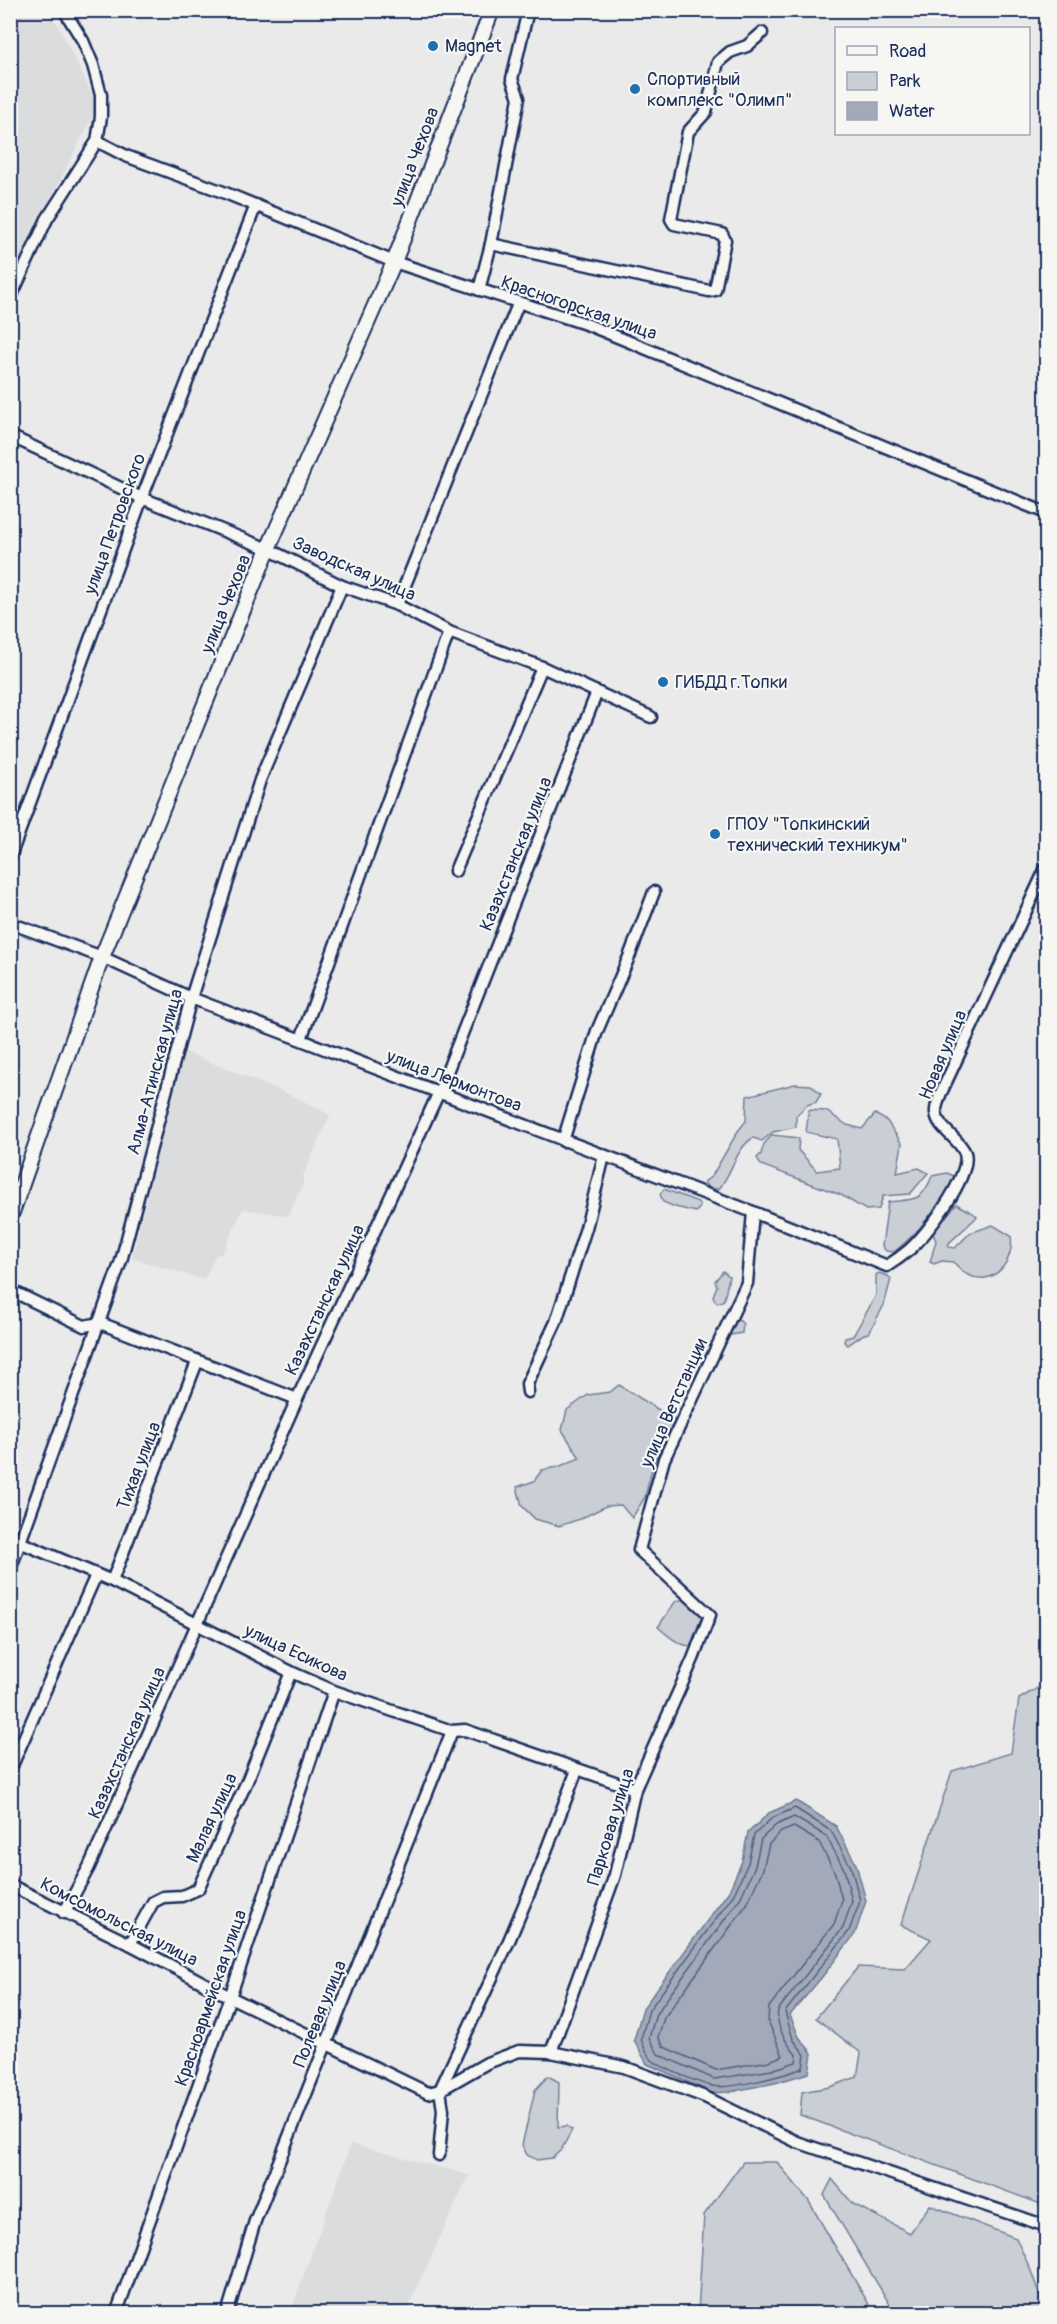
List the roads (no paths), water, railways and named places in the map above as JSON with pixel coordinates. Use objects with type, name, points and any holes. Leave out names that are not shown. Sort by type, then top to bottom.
[{"type":"street","points":[[10,299],[47,219],[97,141],[101,117],[101,95],[93,65],[83,41],[64,10]]},
{"type":"street","name":"улица Чехова","points":[[10,1218],[102,957],[268,549],[394,262],[492,10]]},
{"type":"street","points":[[479,290],[491,244],[519,98],[512,79],[528,10]]},
{"type":"street","points":[[491,244],[709,291],[715,290],[725,240],[722,234],[674,224],[671,219],[688,132],[706,112],[718,62],[730,52],[747,46],[762,33]]},
{"type":"street","name":"Красногорская улица","points":[[97,141],[136,160],[256,205],[394,262],[518,304],[586,324],[1047,513]]},
{"type":"street","name":"улица Петровского","points":[[10,857],[142,498],[256,205]]},
{"type":"street","points":[[397,605],[518,304]]},
{"type":"street","name":"Заводская улица","points":[[10,436],[142,498],[268,549],[342,586],[397,605],[448,632],[542,667],[651,717]]},
{"type":"street","name":"Алма-Атинская улица","points":[[10,1570],[121,1261],[191,998],[260,780],[342,586]]},
{"type":"street","points":[[301,1039],[448,632]]},
{"type":"street","points":[[455,871],[542,667]]},
{"type":"street","name":"Казахстанская улица","points":[[64,1913],[89,1867],[297,1399],[439,1092],[597,692]]},
{"type":"street","name":"Новая улица","points":[[887,1266],[911,1249],[954,1193],[965,1170],[964,1151],[939,1122],[935,1112],[940,1095],[1047,868]]},
{"type":"street","points":[[563,1141],[597,1031],[654,892]]},
{"type":"street","name":"улица Лермонтова","points":[[10,923],[102,957],[191,998],[753,1212],[887,1266]]},
{"type":"street","points":[[528,1392],[526,1384],[556,1322],[579,1249],[604,1156]]},
{"type":"street","name":"улица Ветстанции","points":[[710,1615],[639,1550],[664,1459],[747,1283],[753,1212]]},
{"type":"street","points":[[10,1290],[84,1326],[100,1323],[297,1399]]},
{"type":"street","name":"Тихая улица","points":[[112,1581],[197,1362]]},
{"type":"street","name":"улица Есикова","points":[[10,1538],[112,1581],[291,1672],[334,1691],[452,1731],[465,1730],[636,1790]]},
{"type":"street","points":[[10,1770],[96,1575]]},
{"type":"street","name":"Парковая улица","points":[[552,2052],[615,1875],[636,1790],[710,1615]]},
{"type":"street","name":"Малая улица","points":[[130,1944],[153,1902],[163,1897],[182,1896],[198,1889],[248,1779],[291,1672]]},
{"type":"street","name":"Красноармейская улица","points":[[116,2313],[230,1997],[334,1691]]},
{"type":"street","name":"Полевая улица","points":[[227,2313],[255,2221],[452,1731]]},
{"type":"street","points":[[439,2155],[443,2110],[440,2090],[517,1922],[577,1770]]},
{"type":"street","name":"Комсомольская улица","points":[[10,1885],[130,1944],[230,1997],[428,2093],[440,2090]]},
{"type":"street","points":[[440,2090],[488,2063],[519,2051],[552,2052],[624,2067],[705,2097],[797,2142],[1047,2226]]},
{"type":"water","points":[[796,1801],[836,1826],[856,1864],[866,1901],[855,1934],[790,2015],[799,2037],[812,2053],[809,2073],[775,2083],[712,2093],[647,2064],[634,2040],[643,2008],[729,1891],[742,1861],[748,1833],[769,1813]]},
{"type":"place","name":"Magnet","points":[[433,46]]},
{"type":"place","name":"Спортивный комплекс \"Олимп\"","points":[[635,89]]},
{"type":"place","name":"ГИБДД г.Топки","points":[[663,682]]},
{"type":"place","name":"ГПОУ \"Топкинский технический техникум\"","points":[[715,834]]}]
